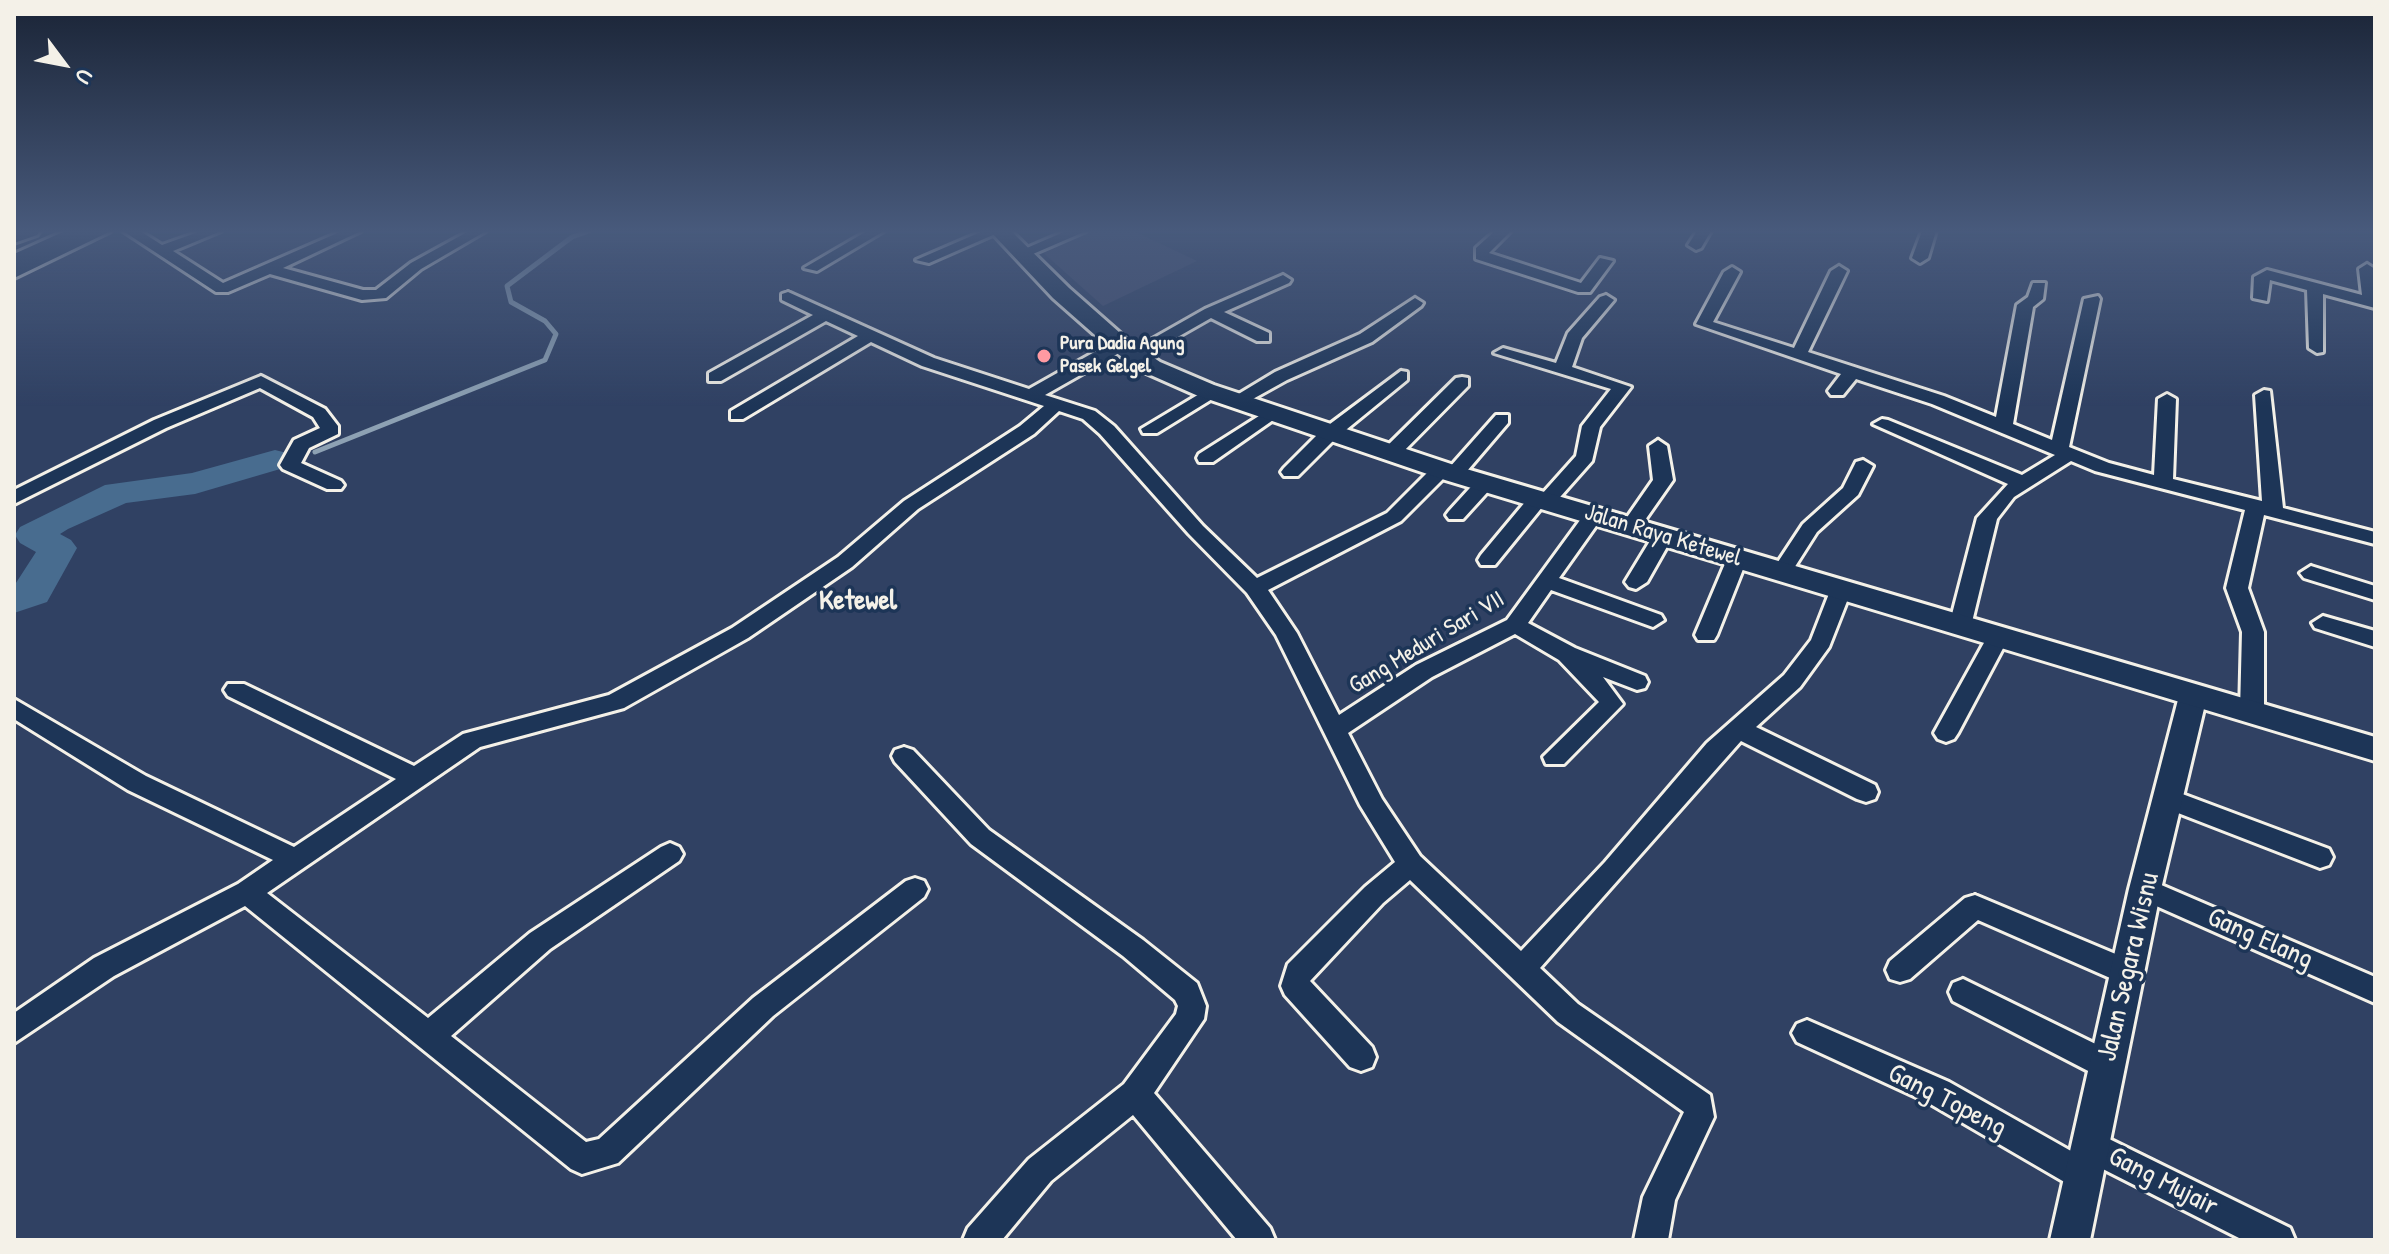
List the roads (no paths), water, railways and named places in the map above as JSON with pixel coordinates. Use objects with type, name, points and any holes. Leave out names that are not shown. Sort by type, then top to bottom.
[{"type":"main road","name":"Jalan Raya Ketewel","points":[[1060,290],[1126,350],[1223,397],[1270,414],[1447,472],[2375,749]]},
{"type":"street","points":[[343,290],[362,295],[380,295],[387,290]]},
{"type":"street","points":[[1032,395],[1262,290]]},
{"type":"street","points":[[1723,290],[1704,324],[1800,352],[2004,425],[2063,453],[2375,538]]},
{"type":"street","points":[[1800,352],[1830,290]]},
{"type":"street","points":[[2004,425],[2025,305],[2035,299],[2038,290]]},
{"type":"street","points":[[2261,290],[2261,298]]},
{"type":"street","points":[[2315,290],[2317,348]]},
{"type":"street","points":[[2324,290],[2373,303]]},
{"type":"street","points":[[788,297],[928,362],[1089,415],[1107,430],[1196,530],[1255,588],[1286,633],[1373,805],[1411,864],[1568,1013],[1699,1105],[1699,1117],[1659,1197],[1651,1240]]},
{"type":"street","points":[[1960,626],[1987,518],[2007,493],[2063,453],[2092,299]]},
{"type":"street","points":[[1562,370],[1574,337],[1606,300]]},
{"type":"street","points":[[1150,429],[1366,338],[1415,303]]},
{"type":"street","points":[[1211,312],[1263,337]]},
{"type":"street","points":[[715,377],[825,315]]},
{"type":"street","points":[[737,415],[869,336]]},
{"type":"street","points":[[1488,560],[1585,457],[1591,426],[1622,388],[1614,382],[1503,353]]},
{"type":"street","points":[[1837,391],[1853,371]]},
{"type":"street","points":[[1291,472],[1329,434],[1401,376]]},
{"type":"street","points":[[14,498],[149,429],[261,381],[319,413],[331,432],[301,444],[290,465],[334,485]]},
{"type":"street","points":[[1390,454],[1462,382]]},
{"type":"street","points":[[2252,712],[2253,632],[2237,588],[2264,507],[2264,395]]},
{"type":"street","points":[[2163,482],[2167,399]]},
{"type":"street","points":[[14,1030],[104,967],[247,892],[484,734],[616,702],[740,633],[845,562],[911,505],[1027,430],[1058,403]]},
{"type":"street","points":[[1206,458],[1270,414]]},
{"type":"street","points":[[1255,588],[1394,517],[1502,419]]},
{"type":"street","points":[[1882,424],[2023,483]]},
{"type":"street","points":[[1631,526],[1663,480],[1658,446]]},
{"type":"street","points":[[1782,571],[1810,528],[1849,494],[1863,466]]},
{"type":"street","points":[[1456,515],[1486,482]]},
{"type":"street","name":"Gang Meduri Sari VII","points":[[1336,729],[1424,671],[1515,625],[1549,582],[1593,516]]},
{"type":"street","points":[[1636,582],[1663,536]]},
{"type":"street","points":[[1706,635],[1737,559]]},
{"type":"street","points":[[2311,573],[2375,593]]},
{"type":"street","points":[[1549,582],[1653,620]]},
{"type":"street","points":[[1522,969],[1614,870],[1716,749],[1799,671],[1821,642],[1840,591]]},
{"type":"street","points":[[2323,623],[2375,639]]},
{"type":"street","points":[[1515,625],[1567,654],[1637,682]]},
{"type":"street","points":[[1946,733],[1998,637]]},
{"type":"street","points":[[1555,757],[1611,704],[1609,698],[1567,654]]},
{"type":"street","points":[[236,690],[416,778]]},
{"type":"street","name":"Jalan Segara Wisnu","points":[[2070,1240],[2145,889],[2193,696]]},
{"type":"street","points":[[14,708],[137,783],[295,859]]},
{"type":"street","points":[[1738,729],[1866,792]]},
{"type":"street","points":[[904,756],[980,837],[1133,948],[1187,992],[1192,1006],[1189,1019],[1135,1094],[1040,1170],[980,1240]]},
{"type":"street","points":[[2169,799],[2320,857]]},
{"type":"street","points":[[428,1037],[540,941],[670,854]]},
{"type":"street","points":[[1361,1057],[1295,986],[1298,973],[1374,895],[1411,864]]},
{"type":"street","points":[[247,892],[571,1151],[582,1158],[595,1158],[607,1152],[763,1007],[915,889]]},
{"type":"street","name":"Gang Elang","points":[[2145,889],[2375,990]]},
{"type":"street","points":[[1900,970],[1975,906],[2127,972]]},
{"type":"street","points":[[1963,992],[2107,1065]]},
{"type":"street","name":"Gang Topeng","points":[[1807,1033],[2087,1161]]},
{"type":"street","points":[[1135,1094],[1258,1240]]},
{"type":"street","name":"Gang Mujair","points":[[2087,1161],[2278,1240]]},
{"type":"waterway","points":[[315,452],[545,360],[556,334],[545,321],[511,302],[508,290]]},
{"type":"waterway","points":[[14,600],[33,593],[41,572],[58,548],[33,535],[55,521],[118,493],[195,483],[275,460]]},
{"type":"place","name":"Pura Dadia Agung Pasek Gelgel","points":[[1044,356]]},
{"type":"district","name":"Ketewel","points":[[858,602]]}]
